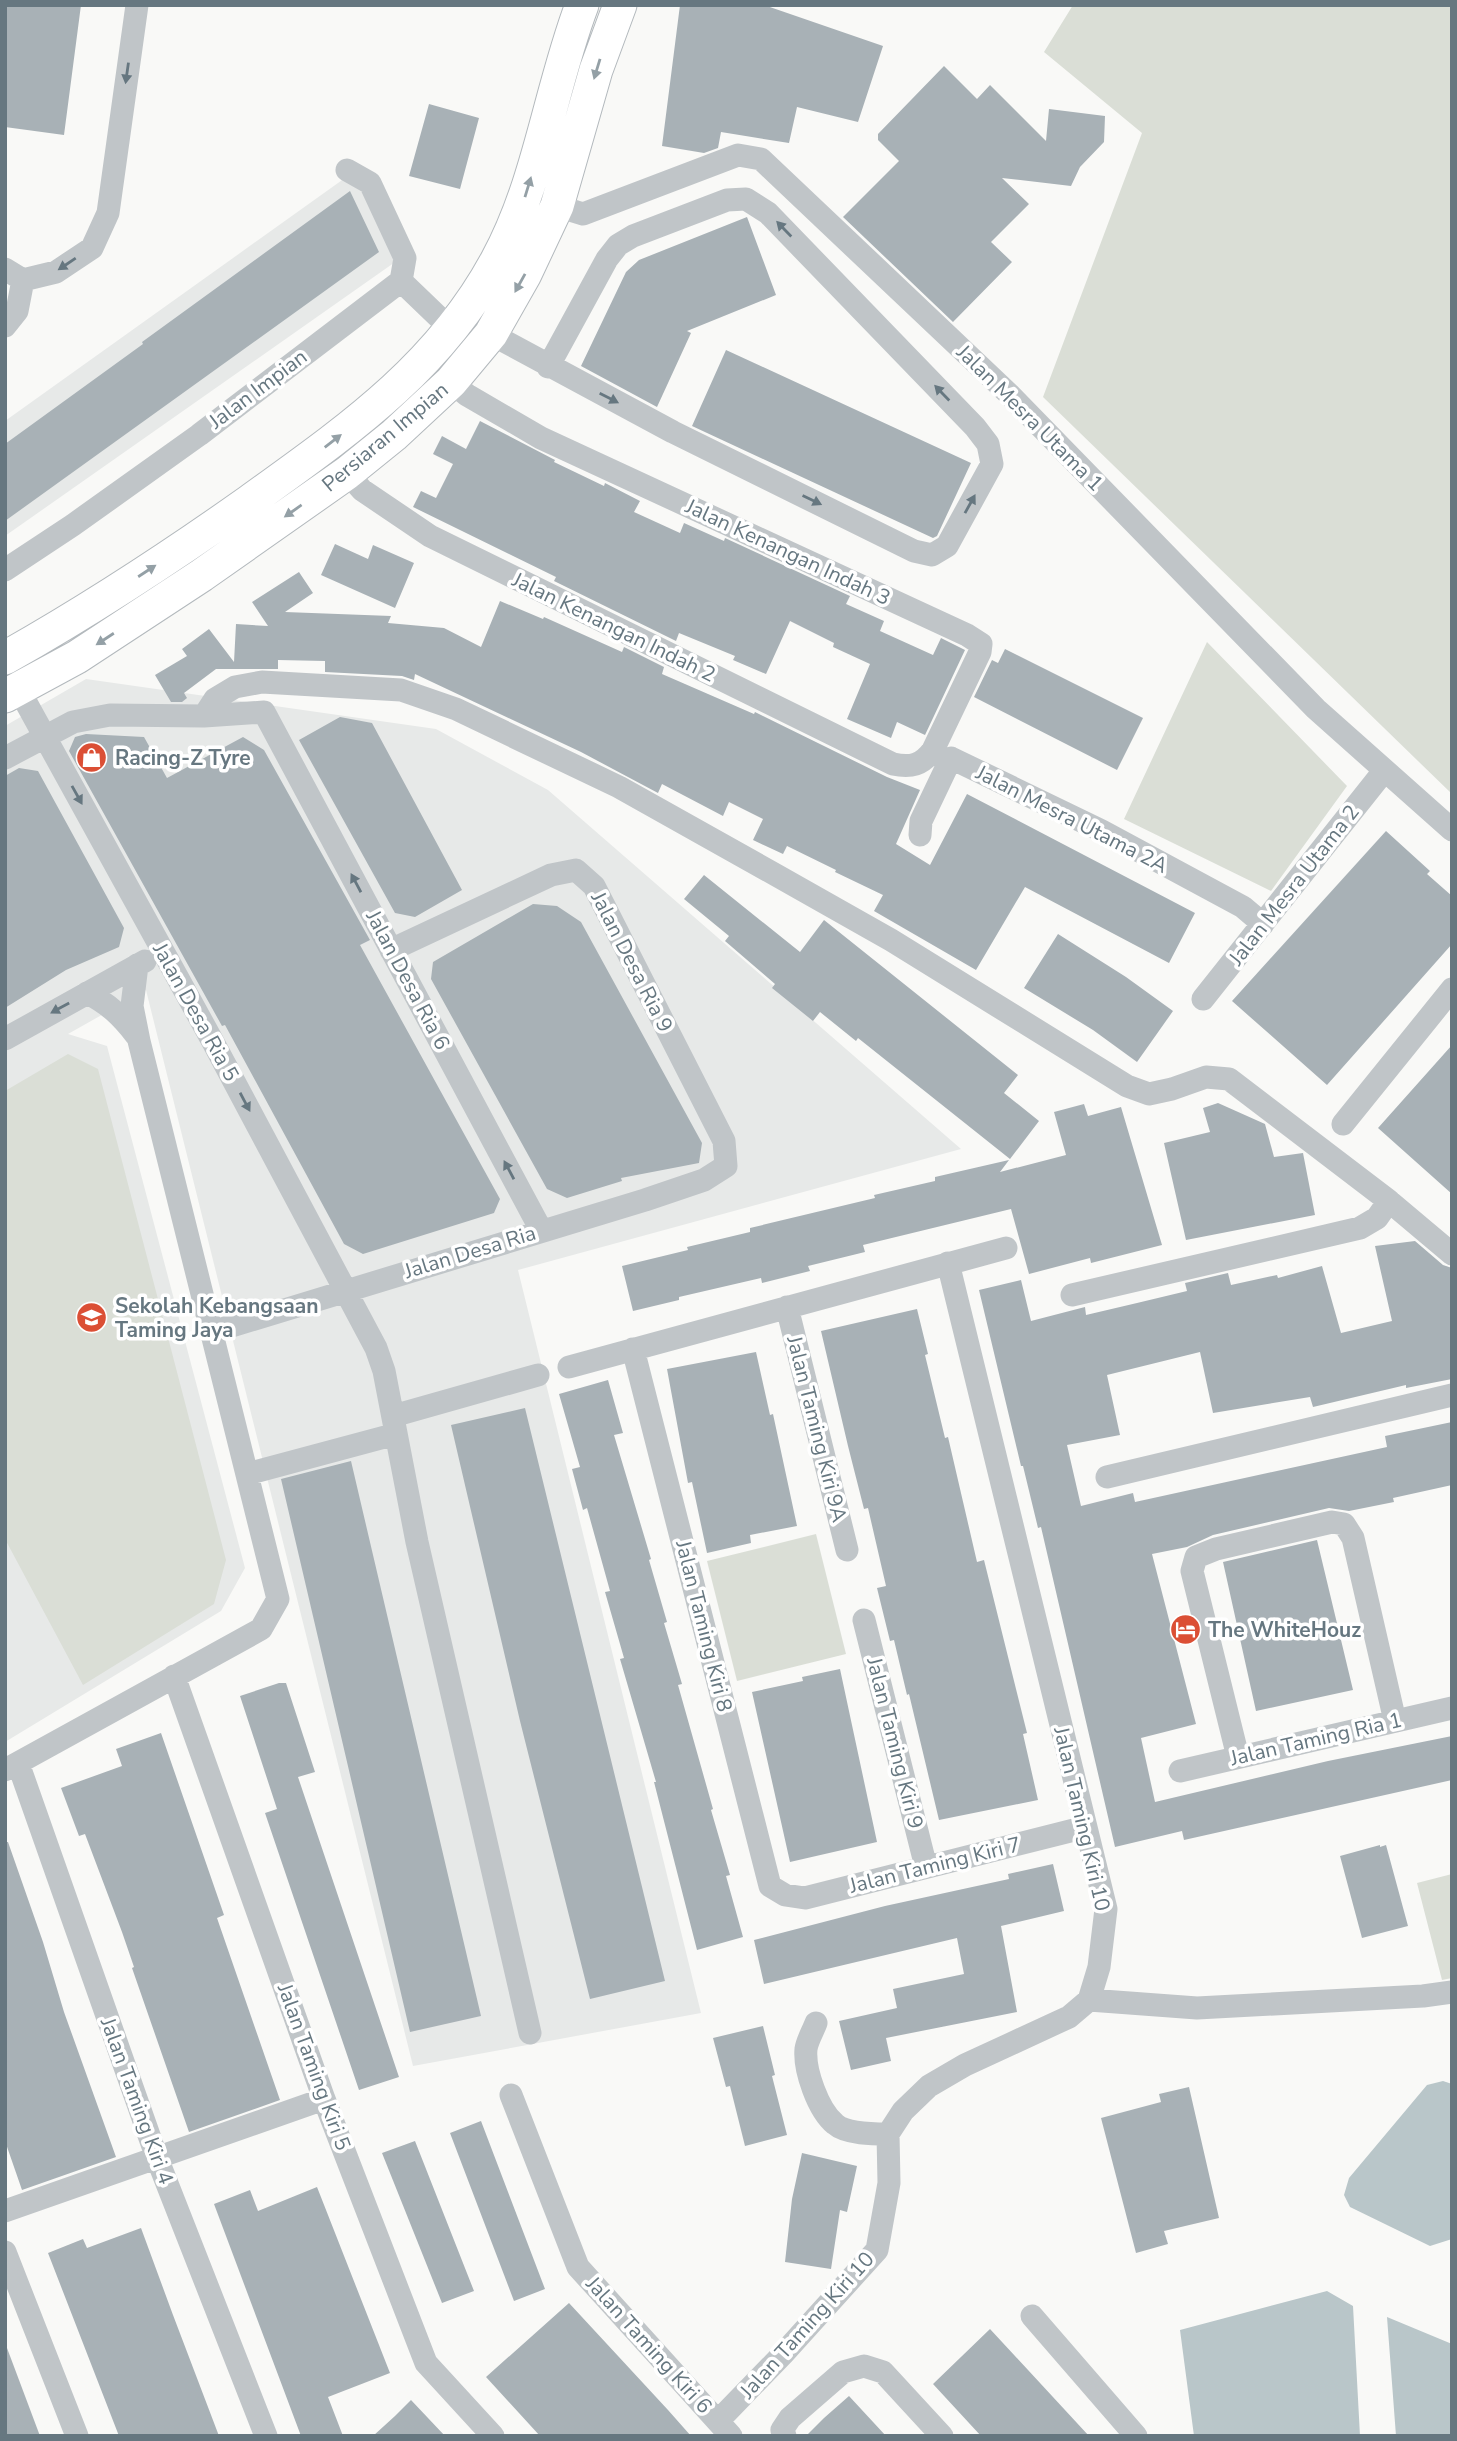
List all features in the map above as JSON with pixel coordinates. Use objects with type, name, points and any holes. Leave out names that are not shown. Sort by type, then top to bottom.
[{"type":"street","points":[[5,327],[17,311],[14,275],[56,272],[92,248],[108,213],[136,5]]},
{"type":"street","name":"Persiaran Impian","points":[[5,658],[63,625],[186,546],[326,447],[416,370],[452,330],[472,303],[498,258],[526,194],[582,5]]},
{"type":"street","name":"Persiaran Impian","points":[[9,690],[78,657],[191,583],[347,473],[394,435],[451,382],[491,334],[525,274],[557,206],[596,70],[620,5]]},
{"type":"street","name":"Jalan Mesra Utama 1","points":[[557,206],[583,214],[738,155],[761,159],[1009,394],[1316,709],[1452,830]]},
{"type":"street","points":[[348,170],[370,183],[405,258],[401,281],[452,330]]},
{"type":"street","points":[[491,334],[548,367],[709,450],[914,551],[932,555],[947,546],[992,464],[988,444],[975,426],[768,213],[746,199],[727,200],[633,236],[618,245],[607,259],[548,367]]},
{"type":"street","name":"Jalan Impian","points":[[5,570],[73,525],[188,442],[401,281]]},
{"type":"street","name":"Jalan Kenangan Indah 3","points":[[451,382],[467,395],[541,438],[967,635],[981,644],[981,652],[926,760],[915,766],[893,764]]},
{"type":"street","name":"Jalan Kenangan Indah 2","points":[[347,473],[362,490],[430,536],[893,764]]},
{"type":"street","points":[[9,690],[39,646],[63,625]]},
{"type":"street","points":[[5,758],[44,736],[85,719],[110,715],[204,716],[215,699],[235,687],[262,682],[401,690],[456,709],[619,787],[891,940],[1128,1086],[1149,1094],[1172,1089],[1206,1076],[1229,1080],[1389,1201],[1452,1254]]},
{"type":"street","name":"Jalan Desa Ria 5","points":[[9,690],[44,736],[376,1348],[384,1371],[419,1555],[530,2032]]},
{"type":"street","name":"Jalan Desa Ria 6","points":[[204,716],[264,712],[541,1230]]},
{"type":"street","name":"Jalan Mesra Utama 2A","points":[[920,835],[921,821],[951,758],[1102,831],[1243,907],[1263,924]]},
{"type":"street","name":"Jalan Mesra Utama 2","points":[[1203,999],[1384,771]]},
{"type":"street","name":"Jalan Desa Ria 9","points":[[391,950],[551,875],[576,870],[594,886],[724,1141],[726,1167]]},
{"type":"street","points":[[5,1039],[162,951]]},
{"type":"street","points":[[11,1766],[261,1629],[278,1599],[139,1041],[132,1006],[137,965]]},
{"type":"street","points":[[1343,1124],[1452,989]]},
{"type":"street","points":[[88,993],[120,1014],[139,1041]]},
{"type":"street","name":"Jalan Desa Ria","points":[[212,1332],[704,1180],[726,1167]]},
{"type":"street","points":[[1072,1295],[1360,1228],[1377,1217],[1389,1201]]},
{"type":"street","points":[[569,1367],[1006,1248]]},
{"type":"street","name":"Jalan Taming Kiri 10","points":[[948,1263],[1106,1909],[1099,1967],[1089,2000]]},
{"type":"street","name":"Jalan Taming Kiri 9A","points":[[787,1307],[848,1550]]},
{"type":"street","name":"Jalan Taming Kiri 8","points":[[633,1349],[770,1886],[785,1895]]},
{"type":"street","points":[[247,1474],[538,1375]]},
{"type":"street","points":[[1107,1477],[1452,1395]]},
{"type":"street","points":[[1238,1757],[1192,1571],[1196,1557],[1216,1549],[1332,1522],[1344,1524],[1353,1538],[1395,1721]]},
{"type":"street","name":"Jalan Taming Kiri 9","points":[[864,1619],[926,1867]]},
{"type":"street","name":"Jalan Taming Kiri 5","points":[[174,1676],[324,2099],[426,2363],[493,2436]]},
{"type":"street","name":"Jalan Taming Ria 1","points":[[1180,1770],[1452,1708]]},
{"type":"street","name":"Jalan Taming Kiri 4","points":[[11,1766],[157,2158],[267,2436]]},
{"type":"street","name":"Jalan Taming Kiri 7","points":[[785,1895],[805,1898],[1086,1827]]},
{"type":"street","points":[[816,2023],[806,2048],[810,2078],[821,2106],[836,2126],[865,2134],[888,2134],[903,2111],[929,2086],[965,2065],[1069,2017],[1089,2000],[1198,2008],[1423,1996],[1452,1992]]},
{"type":"street","name":"Jalan Taming Kiri 6","points":[[512,2095],[578,2267],[725,2429]]},
{"type":"street","points":[[5,2211],[324,2099]]},
{"type":"street","name":"Jalan Taming Kiri 10","points":[[725,2429],[783,2354],[877,2250],[889,2183],[888,2134]]},
{"type":"street","points":[[5,2252],[76,2436]]},
{"type":"street","points":[[1032,2316],[1136,2436]]},
{"type":"street","points":[[785,2436],[782,2430],[790,2418],[843,2372],[864,2366],[883,2372],[942,2436]]},
{"type":"shaded area","points":[[1073,5],[1452,5],[1452,794],[1043,397],[1142,133],[1044,52]]},
{"type":"shaded area","points":[[345,178],[364,187],[398,260],[5,536],[5,421]]},
{"type":"shaded area","points":[[1207,642],[1347,786],[1271,891],[1124,819]]},
{"type":"shaded area","points":[[86,679],[436,729],[548,790],[961,1149],[518,1270],[701,2013],[413,2066],[146,990],[68,1034],[107,1046],[245,1568],[221,1611],[5,1742],[5,726]]},
{"type":"shaded area","name":"Sekolah Kebangsaan Taming Jaya","points":[[68,1054],[98,1069],[226,1560],[214,1604],[83,1685],[5,1539],[5,1091]]},
{"type":"shaded area","points":[[816,1534],[846,1654],[737,1681],[707,1561]]},
{"type":"shaded area","points":[[1452,1874],[1452,1978],[1442,1980],[1417,1883]]},
{"type":"shaded area","points":[[1443,2081],[1452,2084],[1452,2239],[1430,2246],[1350,2207],[1344,2195],[1349,2178],[1427,2085]]},
{"type":"shaded area","points":[[1327,2291],[1353,2306],[1360,2436],[1194,2436],[1180,2330]]},
{"type":"shaded area","points":[[1387,2317],[1452,2344],[1452,2436],[1396,2436]]},
{"type":"building","points":[[5,5],[81,5],[64,135],[5,127]]},
{"type":"building","points":[[680,5],[764,5],[883,46],[858,122],[797,107],[789,143],[721,132],[718,148],[704,153],[662,146]]},
{"type":"building","points":[[944,66],[977,99],[990,85],[1046,141],[1049,109],[1105,116],[1104,142],[1080,167],[1071,186],[1002,178],[1029,204],[991,242],[1012,262],[953,322],[843,217],[899,161],[878,140],[878,134]]},
{"type":"building","points":[[429,104],[479,118],[460,189],[409,176]]},
{"type":"building","points":[[350,191],[379,252],[5,521],[5,444]]},
{"type":"building","points":[[747,217],[776,295],[687,331],[691,333],[657,407],[581,366],[626,272],[639,260]]},
{"type":"building","points":[[726,350],[971,463],[937,536],[933,538],[692,426]]},
{"type":"building","points":[[480,421],[555,460],[554,462],[640,501],[634,512],[680,533],[684,523],[724,541],[725,538],[850,596],[846,604],[884,621],[880,631],[933,655],[941,638],[965,650],[925,735],[897,722],[891,738],[847,719],[870,664],[833,647],[834,643],[790,621],[766,674],[733,660],[735,656],[679,633],[676,641],[554,581],[556,577],[413,507],[421,491],[436,498],[453,464],[433,454],[442,436],[466,449]]},
{"type":"building","points":[[335,544],[368,559],[373,545],[414,563],[395,608],[321,575]]},
{"type":"building","points":[[299,572],[313,593],[285,612],[391,616],[388,623],[444,628],[481,647],[500,601],[543,619],[544,617],[622,652],[624,647],[664,667],[662,674],[754,714],[755,712],[887,777],[920,790],[896,844],[930,865],[967,794],[1195,913],[1169,963],[1025,887],[976,970],[874,911],[883,895],[787,846],[783,854],[753,840],[763,819],[729,802],[723,816],[662,784],[658,793],[581,752],[415,674],[414,680],[402,676],[325,672],[325,661],[278,660],[278,669],[216,669],[184,693],[187,698],[182,702],[171,702],[155,675],[187,656],[182,649],[209,629],[234,662],[236,624],[268,626],[252,602]]},
{"type":"building","points":[[1005,649],[1143,718],[1117,770],[974,697],[992,660],[998,663]]},
{"type":"building","points":[[340,717],[372,723],[462,890],[415,917],[395,913],[299,740]]},
{"type":"building","points":[[86,734],[144,737],[167,778],[243,737],[264,750],[370,940],[360,945],[500,1199],[494,1213],[363,1254],[344,1244],[225,1025],[222,1026],[69,751],[75,737]]},
{"type":"building","points":[[19,768],[38,771],[124,928],[119,947],[66,970],[5,1008],[5,776]]},
{"type":"building","points":[[1386,831],[1430,871],[1427,874],[1452,896],[1452,944],[1327,1085],[1232,1001]]},
{"type":"building","points":[[704,875],[800,952],[824,920],[1018,1075],[1004,1093],[1039,1121],[1010,1159],[858,1038],[856,1041],[820,1012],[813,1021],[772,988],[775,984],[725,941],[729,936],[684,899]]},
{"type":"building","points":[[533,904],[557,906],[581,922],[702,1143],[699,1163],[621,1178],[622,1181],[567,1198],[547,1189],[431,979],[433,962]]},
{"type":"building","points":[[1058,934],[1126,977],[1173,1011],[1137,1062],[1093,1030],[1024,988]]},
{"type":"building","points":[[1452,1045],[1452,1194],[1378,1128]]},
{"type":"building","points":[[1218,1103],[1265,1124],[1274,1157],[1303,1153],[1315,1215],[1186,1240],[1164,1143],[1210,1132],[1203,1108]]},
{"type":"building","points":[[1084,1104],[1088,1116],[1121,1107],[1162,1245],[1091,1263],[1090,1258],[1029,1274],[1011,1209],[863,1245],[865,1252],[808,1266],[810,1271],[762,1283],[761,1278],[633,1311],[622,1266],[750,1232],[750,1228],[935,1181],[935,1177],[1009,1160],[1000,1172],[1066,1155],[1054,1112]]},
{"type":"building","points":[[1415,1241],[1443,1265],[1452,1268],[1452,1379],[1406,1388],[1406,1385],[1313,1407],[1310,1397],[1213,1413],[1200,1352],[1107,1375],[1120,1435],[1067,1445],[1081,1506],[1133,1493],[1135,1502],[1387,1447],[1385,1436],[1452,1422],[1452,1485],[1393,1498],[1394,1502],[1349,1511],[1329,1508],[1213,1535],[1187,1547],[1152,1554],[1196,1724],[1141,1738],[1155,1802],[1328,1761],[1452,1736],[1452,1780],[1184,1840],[1182,1831],[1115,1847],[1041,1527],[1038,1528],[1021,1466],[979,1290],[1021,1280],[1031,1321],[1085,1307],[1086,1315],[1187,1291],[1185,1283],[1228,1273],[1231,1285],[1277,1275],[1278,1278],[1322,1266],[1341,1333],[1392,1321],[1375,1246]]},
{"type":"building","points":[[917,1309],[928,1354],[925,1355],[945,1438],[948,1437],[977,1562],[984,1560],[1027,1733],[1023,1734],[1038,1800],[939,1820],[909,1694],[907,1695],[894,1640],[890,1641],[877,1588],[886,1586],[868,1508],[864,1509],[821,1331]]},
{"type":"building","points":[[756,1352],[770,1415],[773,1414],[797,1526],[750,1535],[751,1543],[707,1553],[692,1482],[688,1483],[667,1369]]},
{"type":"building","points":[[608,1380],[623,1433],[614,1435],[651,1559],[649,1560],[667,1622],[664,1623],[682,1684],[678,1685],[713,1809],[711,1810],[730,1875],[726,1876],[743,1937],[697,1950],[656,1782],[620,1659],[624,1658],[605,1592],[610,1591],[587,1508],[583,1510],[572,1469],[580,1467],[559,1394]]},
{"type":"building","points":[[525,1408],[665,1981],[590,1999],[520,1721],[451,1425]]},
{"type":"building","points":[[351,1461],[481,2016],[410,2032],[281,1479]]},
{"type":"building","points":[[1317,1540],[1353,1690],[1256,1711],[1223,1562]]},
{"type":"building","points":[[840,1669],[877,1842],[790,1862],[752,1692],[803,1681],[802,1677]]},
{"type":"building","points":[[286,1683],[315,1772],[298,1777],[399,2077],[359,2090],[265,1813],[277,1809],[240,1696]]},
{"type":"building","points":[[161,1733],[224,1915],[217,1918],[280,2100],[189,2132],[122,1932],[85,1834],[79,1836],[61,1788],[122,1766],[116,1749]]},
{"type":"building","points":[[5,1842],[8,1842],[64,2012],[116,2157],[22,2190],[5,2141]]},
{"type":"building","points":[[1386,1845],[1408,1926],[1362,1938],[1340,1856]]},
{"type":"building","points":[[1053,1864],[1064,1911],[1001,1926],[1017,2012],[886,2038],[891,2061],[851,2070],[839,2021],[897,2008],[893,1989],[964,1974],[957,1938],[764,1984],[754,1940],[885,1906],[1009,1879],[1008,1874]]},
{"type":"building","points":[[763,2026],[787,2135],[745,2146],[730,2086],[726,2087],[713,2038]]},
{"type":"building","points":[[1189,2087],[1219,2218],[1164,2231],[1168,2244],[1136,2253],[1101,2118],[1161,2102],[1159,2094]]},
{"type":"building","points":[[481,2121],[545,2289],[514,2301],[450,2133]]},
{"type":"building","points":[[415,2141],[474,2291],[442,2303],[382,2153]]},
{"type":"building","points":[[802,2153],[857,2166],[847,2212],[840,2210],[831,2269],[785,2262],[792,2199]]},
{"type":"building","points":[[317,2187],[390,2373],[328,2397],[343,2436],[301,2436],[214,2204],[250,2190],[258,2211]]},
{"type":"building","points":[[141,2228],[219,2436],[119,2436],[48,2253],[83,2239],[87,2248]]},
{"type":"building","points":[[569,2303],[691,2436],[540,2436],[486,2377]]},
{"type":"building","points":[[990,2329],[1089,2436],[981,2436],[933,2384]]},
{"type":"building","points":[[7,2348],[40,2436],[5,2436]]},
{"type":"building","points":[[849,2396],[886,2436],[806,2436],[824,2418]]},
{"type":"building","points":[[411,2400],[445,2436],[373,2436],[395,2416]]},
{"type":"place","name":"Racing-Z Tyre","points":[[92,758]]},
{"type":"place","name":"Sekolah Kebangsaan Taming Jaya","points":[[92,1318]]},
{"type":"place","name":"The WhiteHouz","points":[[1185,1630]]}]
